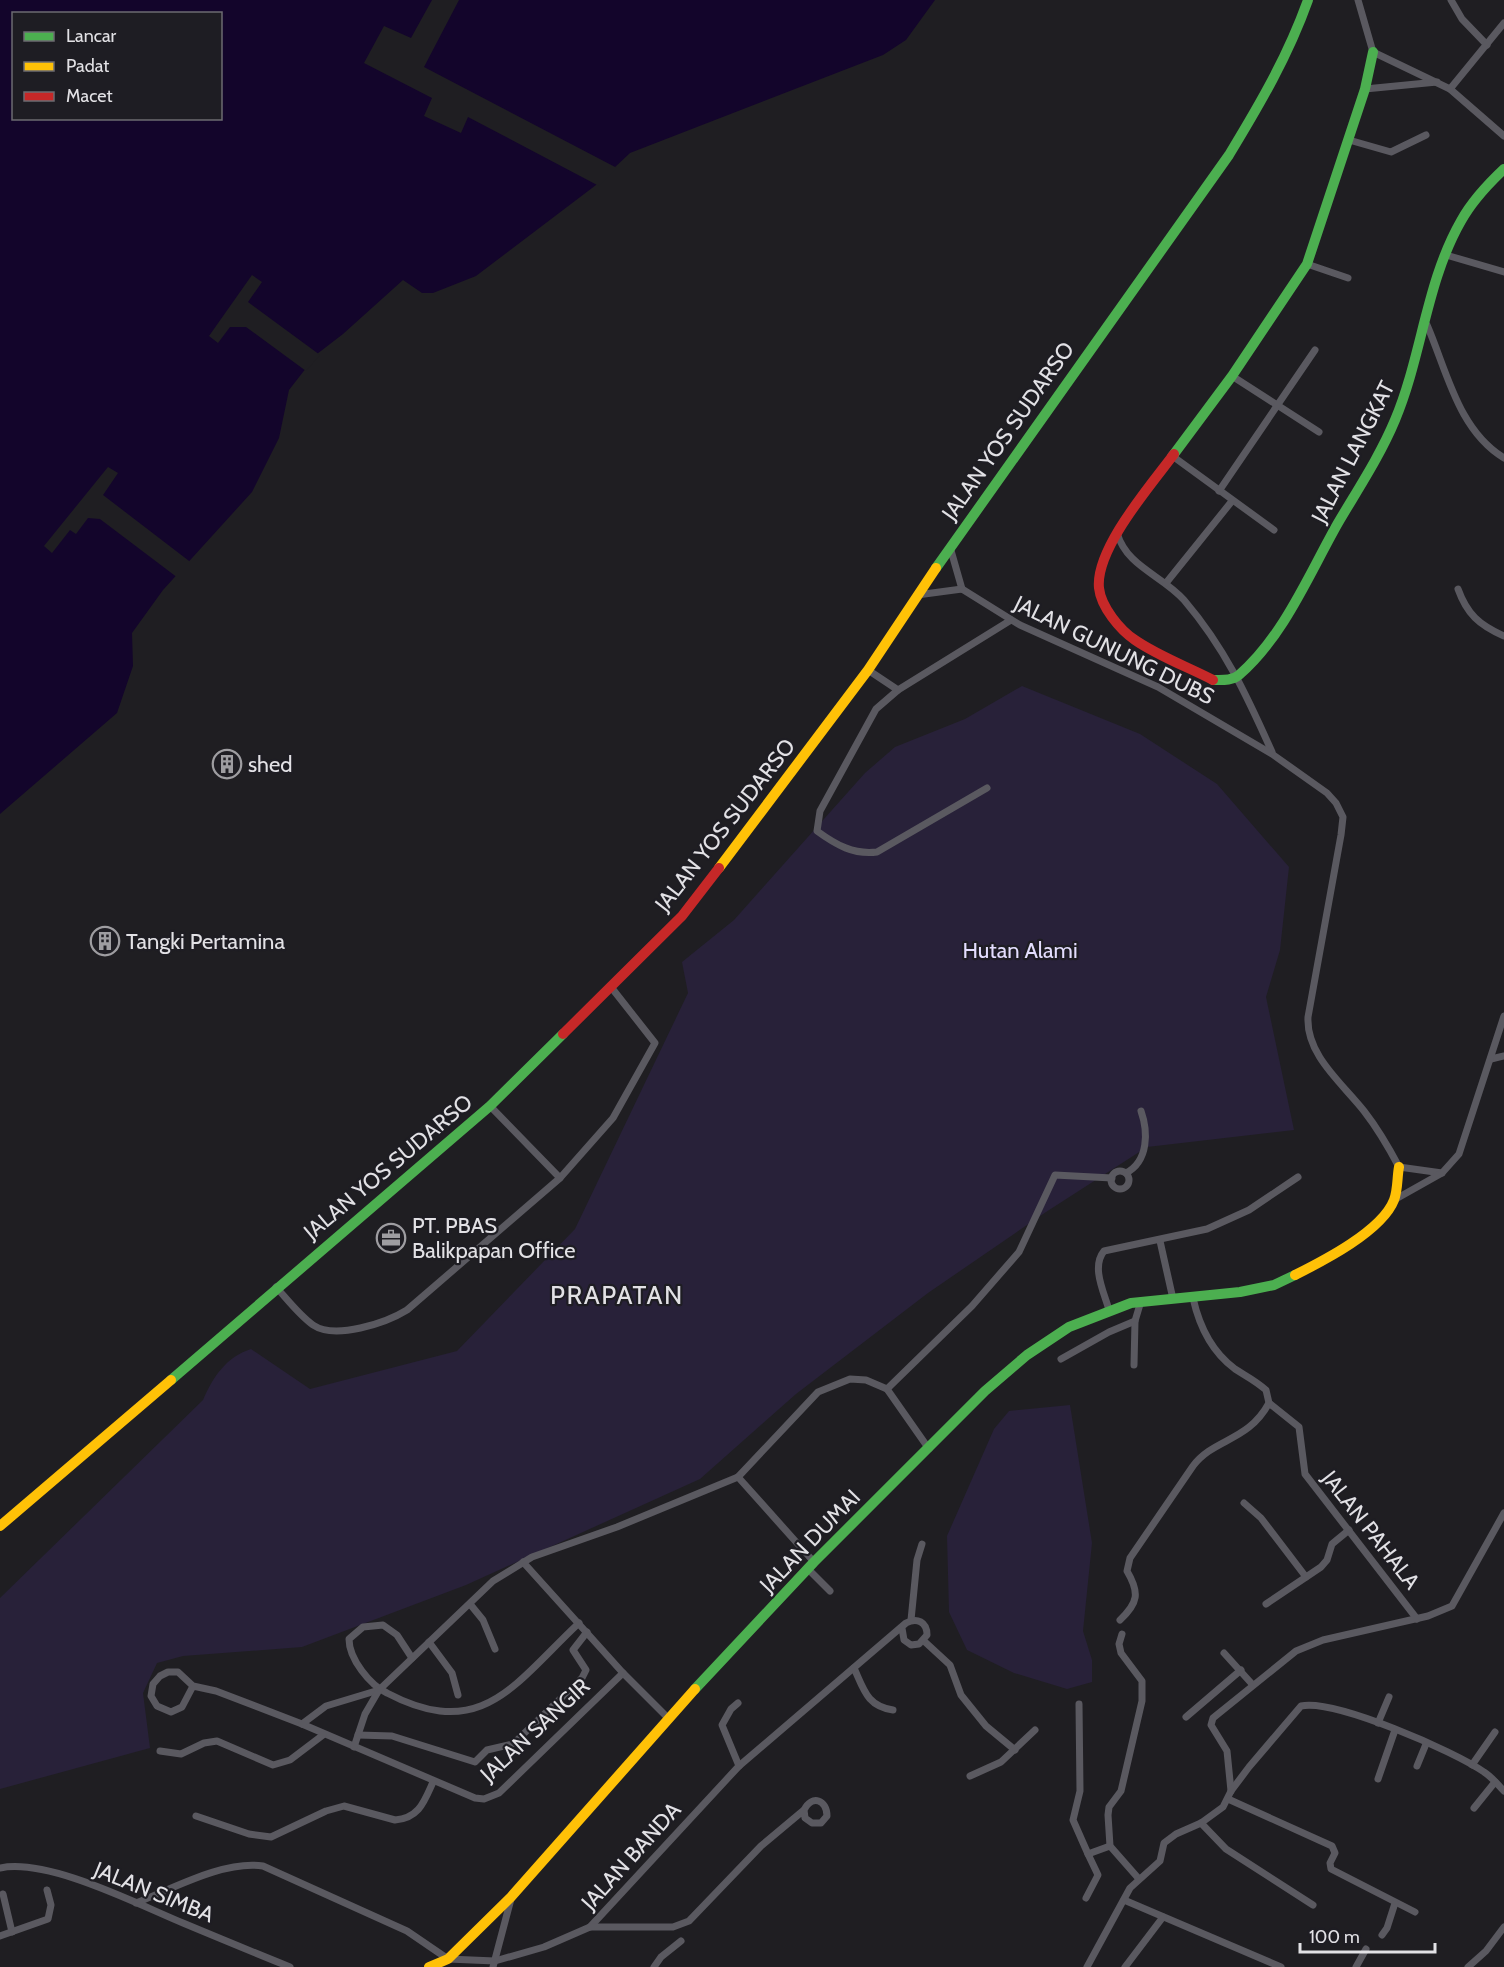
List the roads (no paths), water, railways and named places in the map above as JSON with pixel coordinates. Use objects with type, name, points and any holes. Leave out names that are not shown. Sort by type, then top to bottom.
[{"type":"street","name":"JALAN YOS SUDARSO","points":[[0,1526],[276,1287],[490,1106],[682,916],[868,670],[950,547],[1229,155],[1272,85],[1294,40],[1308,0]]},
{"type":"street","points":[[1238,676],[1230,680],[1213,680],[1135,640],[1117,623],[1099,589],[1100,573],[1117,531],[1171,455],[1232,376],[1307,264],[1365,89],[1373,52],[1358,0]]},
{"type":"street","points":[[1451,0],[1462,19],[1488,45]]},
{"type":"street","points":[[1450,89],[1504,23]]},
{"type":"street","points":[[1373,52],[1450,89],[1504,136]]},
{"type":"street","points":[[1365,89],[1438,82]]},
{"type":"street","points":[[1349,140],[1391,152],[1426,135]]},
{"type":"street","name":"JALAN LANGKAT","points":[[1238,676],[1275,632],[1364,480],[1395,420],[1414,375],[1433,294],[1446,255],[1470,205],[1488,183],[1504,169]]},
{"type":"street","points":[[1446,255],[1504,272]]},
{"type":"street","points":[[1307,264],[1348,278]]},
{"type":"street","points":[[1427,325],[1453,392],[1470,426],[1491,450],[1504,458]]},
{"type":"street","points":[[1219,491],[1314,350]]},
{"type":"street","points":[[1232,376],[1319,432]]},
{"type":"street","points":[[1171,455],[1274,530]]},
{"type":"street","points":[[1166,583],[1232,501]]},
{"type":"street","points":[[1117,531],[1122,549],[1134,562],[1166,583],[1184,600],[1238,676],[1272,754]]},
{"type":"street","points":[[917,595],[962,589],[950,547]]},
{"type":"street","name":"JALAN GUNUNG DUBS","points":[[962,589],[1011,620],[1158,687],[1272,754],[1327,793],[1336,803],[1342,817],[1308,1029],[1318,1056],[1365,1113],[1400,1167]]},
{"type":"street","points":[[1458,589],[1465,608],[1484,626],[1504,636]]},
{"type":"street","points":[[987,788],[877,852],[863,854],[850,850],[818,831],[820,811],[866,722],[876,709],[898,690],[1011,620]]},
{"type":"street","points":[[868,670],[898,690]]},
{"type":"street","points":[[276,1287],[311,1324],[326,1331],[374,1325],[390,1320],[407,1310],[560,1178],[613,1118],[655,1043],[611,987]]},
{"type":"street","points":[[1394,1200],[1442,1173],[1459,1154],[1504,1016]]},
{"type":"street","points":[[1491,1059],[1504,1056]]},
{"type":"street","points":[[490,1106],[560,1178]]},
{"type":"street","points":[[1126,1173],[1136,1164],[1147,1138],[1141,1111]]},
{"type":"street","points":[[1394,1200],[1400,1167],[1442,1173]]},
{"type":"street","points":[[887,1389],[972,1306],[1019,1252],[1055,1175],[1112,1178],[1120,1171],[1126,1173],[1130,1180],[1125,1189],[1114,1187],[1112,1178]]},
{"type":"street","points":[[1109,1310],[1097,1267],[1098,1258],[1104,1251],[1160,1241],[1207,1229],[1249,1210],[1298,1177]]},
{"type":"street","name":"JALAN DUMAI","points":[[448,1959],[511,1897],[668,1718],[811,1565],[985,1391],[1027,1355],[1069,1327],[1109,1310],[1141,1301],[1193,1298],[1274,1285],[1321,1262],[1358,1238],[1382,1217],[1394,1200]]},
{"type":"street","points":[[1160,1241],[1173,1299]]},
{"type":"street","name":"JALAN PAHALA","points":[[1193,1298],[1198,1319],[1215,1348],[1235,1369],[1266,1390],[1269,1403],[1299,1427],[1305,1474],[1417,1619]]},
{"type":"street","points":[[1134,1365],[1135,1321],[1141,1301]]},
{"type":"street","points":[[1061,1359],[1109,1332],[1135,1321]]},
{"type":"street","points":[[354,1747],[365,1714],[380,1690],[493,1581],[523,1562],[738,1477],[818,1392],[850,1379],[866,1380],[887,1389],[929,1449]]},
{"type":"street","points":[[1119,1620],[1130,1611],[1137,1598],[1137,1590],[1127,1571],[1130,1558],[1193,1466],[1206,1453],[1251,1427],[1269,1403]]},
{"type":"street","points":[[738,1477],[830,1591]]},
{"type":"street","points":[[1245,1503],[1261,1518],[1306,1577]]},
{"type":"street","points":[[1229,1795],[1227,1751],[1211,1725],[1213,1718],[1284,1659],[1309,1645],[1417,1619],[1456,1602],[1504,1513]]},
{"type":"street","points":[[1266,1604],[1324,1564],[1332,1544],[1349,1530]]},
{"type":"street","points":[[911,1620],[924,1625],[927,1632],[924,1641],[915,1645],[907,1643],[902,1636],[902,1628],[911,1620],[917,1560],[922,1544]]},
{"type":"street","name":"JALAN SANGIR","points":[[523,1562],[623,1673],[668,1718]]},
{"type":"street","points":[[470,1604],[483,1620],[495,1650]]},
{"type":"street","points":[[412,1658],[397,1635],[383,1625],[363,1627],[351,1636],[349,1643],[356,1662],[380,1690],[407,1704],[442,1713],[477,1710],[502,1695],[579,1623]]},
{"type":"street","name":"JALAN BANDA","points":[[448,1959],[494,1964],[544,1947],[590,1927],[739,1766],[902,1628]]},
{"type":"street","points":[[358,1735],[392,1736],[475,1761],[487,1749],[513,1744],[582,1678],[586,1670],[573,1650],[587,1632]]},
{"type":"street","points":[[1122,1634],[1119,1644],[1121,1653],[1142,1682],[1142,1701],[1121,1791],[1109,1807],[1110,1846],[1139,1879]]},
{"type":"street","points":[[924,1641],[950,1665],[960,1695],[986,1726],[1015,1750]]},
{"type":"street","points":[[429,1642],[452,1672],[458,1695]]},
{"type":"street","points":[[1224,1653],[1252,1684]]},
{"type":"street","points":[[854,1668],[866,1698],[880,1708],[893,1710]]},
{"type":"street","points":[[1186,1717],[1241,1670]]},
{"type":"street","name":"JALAN SANGIR","points":[[193,1686],[182,1707],[171,1712],[157,1706],[151,1696],[153,1684],[160,1676],[168,1672],[178,1672],[193,1686],[216,1691],[302,1724],[433,1782],[475,1798],[484,1799],[499,1793],[623,1673]]},
{"type":"street","points":[[302,1724],[326,1706],[380,1690]]},
{"type":"street","points":[[1378,1723],[1389,1697]]},
{"type":"street","points":[[738,1703],[730,1709],[722,1725],[739,1766]]},
{"type":"street","points":[[1079,1704],[1080,1791],[1073,1820],[1074,1828],[1098,1875],[1086,1898]]},
{"type":"street","points":[[1087,1967],[1130,1888],[1160,1861],[1164,1844],[1168,1839],[1216,1814],[1301,1706],[1310,1704],[1341,1709],[1395,1730],[1485,1772],[1504,1791]]},
{"type":"street","points":[[970,1776],[991,1768],[1015,1750],[1035,1730]]},
{"type":"street","points":[[1378,1779],[1395,1730]]},
{"type":"street","points":[[1472,1766],[1495,1732]]},
{"type":"street","points":[[160,1751],[181,1754],[204,1743],[217,1741],[273,1765],[290,1760],[323,1735]]},
{"type":"street","points":[[1417,1766],[1426,1744]]},
{"type":"street","points":[[196,1816],[249,1834],[271,1837],[326,1811],[344,1806],[395,1820],[403,1819],[418,1811],[433,1782]]},
{"type":"street","points":[[1474,1808],[1495,1782]]},
{"type":"street","points":[[1229,1795],[1332,1846],[1335,1853],[1330,1863],[1331,1869],[1414,1912]]},
{"type":"street","points":[[590,1927],[673,1928],[689,1921],[761,1846],[804,1810]]},
{"type":"street","points":[[1201,1823],[1226,1849],[1313,1905]]},
{"type":"street","points":[[1088,1854],[1110,1846]]},
{"type":"street","points":[[136,1903],[231,1867],[250,1864],[262,1866],[407,1931],[448,1959]]},
{"type":"street","name":"JALAN SIMBA","points":[[0,1868],[12,1866],[36,1868],[74,1879],[290,1967]]},
{"type":"street","points":[[0,1936],[51,1916],[47,1890]]},
{"type":"street","points":[[3,1894],[12,1932]]},
{"type":"street","points":[[494,1964],[511,1897]]},
{"type":"street","points":[[1124,1900],[1281,1967]]},
{"type":"street","points":[[1382,1935],[1387,1928],[1395,1903]]},
{"type":"street","points":[[1125,1967],[1163,1917]]},
{"type":"street","points":[[1468,1967],[1486,1951],[1504,1927]]},
{"type":"street","points":[[654,1967],[661,1957],[681,1941]]},
{"type":"street","points":[[1356,1967],[1366,1948]]},
{"type":"street","points":[[429,1967],[448,1959]]},
{"type":"place","name":"shed","points":[[227,764]]},
{"type":"place","name":"Tangki Pertamina","points":[[105,941]]},
{"type":"place","name":"PT. PBAS Balikpapan Office","points":[[391,1238]]},
{"type":"district","name":"PRAPATAN","points":[[617,1295]]},
{"type":"park label","name":"Hutan Alami","points":[[1020,950]]}]
